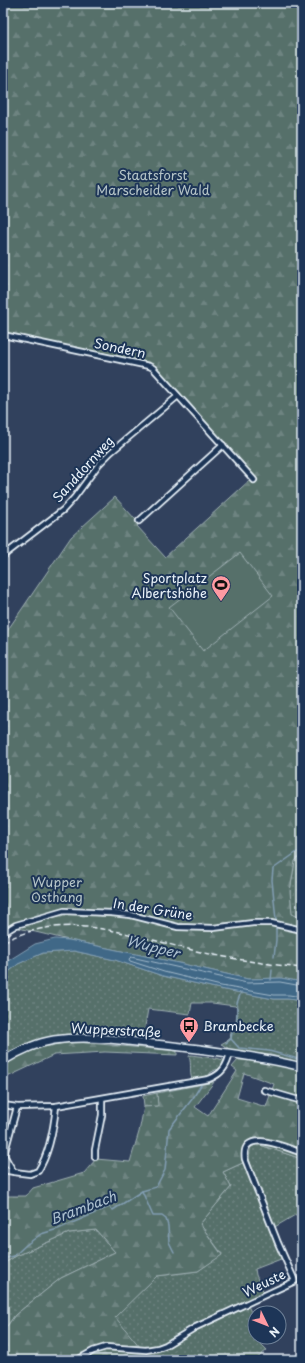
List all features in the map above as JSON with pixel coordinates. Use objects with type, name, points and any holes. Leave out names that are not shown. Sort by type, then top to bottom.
[{"type":"main road","name":"Wupperstraße","points":[[3,1061],[17,1052],[40,1043],[65,1039],[100,1039],[230,1053],[276,1060],[302,1066]]},
{"type":"street","name":"Sondern","points":[[3,336],[153,368],[254,480]]},
{"type":"street","name":"Sanddornweg","points":[[3,556],[63,510],[74,498],[98,464],[178,396]]},
{"type":"street","points":[[139,521],[223,445]]},
{"type":"street","name":"In der Grüne","points":[[3,933],[16,925],[64,911],[131,915],[184,927],[213,928],[253,922],[271,923],[302,930]]},
{"type":"street","points":[[3,1105],[17,1107],[56,1106],[209,1079],[216,1076],[224,1069],[228,1062],[230,1053]]},
{"type":"street","points":[[264,1090],[302,1101]]},
{"type":"street","points":[[95,1157],[102,1115],[102,1099]]},
{"type":"street","points":[[3,1170],[33,1173],[38,1171],[41,1166],[55,1120],[56,1106]]},
{"type":"street","points":[[14,1172],[4,1157],[17,1107]]},
{"type":"street","name":"Weuste","points":[[77,1360],[92,1351],[106,1348],[146,1350],[158,1348],[166,1345],[196,1327],[295,1281],[278,1243],[244,1154],[250,1143],[256,1141],[271,1143],[302,1153]]},
{"type":"green space","name":"Staatsforst Marscheider Wald","points":[[3,3],[302,3],[302,853],[295,861],[290,891],[292,914],[302,918],[302,982],[281,978],[248,979],[10,926],[3,931],[3,634],[7,631],[71,537],[115,497],[136,520],[139,524],[137,526],[165,557],[255,477],[151,363],[3,333]]},
{"type":"green space","name":"Sportplatz Albertshöhe","points":[[240,553],[273,596],[203,651],[169,607]]},
{"type":"green space","points":[[302,853],[302,918],[292,914],[290,891],[295,861]]},
{"type":"green space","points":[[74,951],[115,960],[163,976],[220,989],[274,999],[302,1001],[302,1063],[271,1055],[233,1051],[221,1044],[230,1039],[231,1032],[236,1024],[237,1008],[235,1006],[212,1003],[192,1003],[190,1014],[148,1009],[143,1038],[88,1035],[54,1037],[38,1041],[3,1057],[3,977],[18,964],[43,953]]},
{"type":"green space","points":[[77,1042],[177,1051],[177,1055],[105,1052],[54,1055],[3,1079],[3,1066],[12,1060],[47,1046]]},
{"type":"green space","points":[[191,1055],[213,1059],[216,1058],[224,1060],[224,1063],[222,1068],[218,1071],[217,1069],[210,1073],[211,1076],[192,1079],[189,1056]]},
{"type":"green space","points":[[238,1060],[254,1060],[302,1070],[302,1159],[257,1144],[250,1148],[249,1160],[223,1172],[231,1187],[200,1224],[222,1255],[198,1271],[157,1276],[115,1317],[151,1360],[3,1360],[3,1332],[15,1315],[61,1278],[115,1252],[96,1230],[69,1233],[16,1256],[3,1264],[3,1196],[26,1196],[33,1188],[84,1173],[96,1159],[130,1162],[139,1132],[144,1107],[158,1106],[157,1093],[214,1082],[195,1107],[208,1116],[237,1071],[232,1067]],"holes":[[[244,1073],[274,1084],[266,1107],[237,1098]]]},
{"type":"green space","points":[[157,1093],[159,1106],[144,1107],[143,1096]]},
{"type":"green space","points":[[257,1144],[302,1159],[302,1211],[273,1228],[286,1257],[255,1269],[264,1293],[246,1302],[248,1305],[247,1345],[262,1345],[267,1350],[255,1360],[151,1360],[114,1317],[157,1276],[198,1271],[222,1254],[200,1224],[231,1187],[223,1172],[249,1160],[250,1148]]},
{"type":"green space","points":[[96,1230],[115,1252],[61,1278],[15,1315],[3,1332],[3,1264],[16,1256],[69,1233]]},
{"type":"water","points":[[55,939],[69,940],[248,979],[281,978],[302,982],[302,1001],[274,999],[220,989],[163,976],[115,960],[74,951],[43,953],[18,964],[3,977],[3,964],[35,944]]},
{"type":"waterway","points":[[276,920],[272,880],[273,869],[297,852]]},
{"type":"waterway","points":[[274,957],[276,928]]},
{"type":"waterway","points":[[271,980],[272,970]]},
{"type":"waterway","name":"Brambach","points":[[226,1043],[231,1039],[232,1033],[237,1024],[237,1003],[241,992]]},
{"type":"waterway","points":[[231,1039],[239,1048],[269,1051],[302,1060]]},
{"type":"waterway","name":"Brambach","points":[[3,1259],[14,1256],[41,1234],[58,1229],[109,1207],[113,1210],[142,1191],[156,1187],[165,1170],[169,1129],[201,1085]]},
{"type":"waterway","points":[[142,1191],[153,1216],[162,1216],[166,1219],[169,1242],[174,1252]]},
{"type":"railway","points":[[3,942],[27,932],[51,927],[75,926],[100,928],[196,951],[262,963],[302,968]]},
{"type":"place","name":"Sportplatz Albertshöhe","points":[[221,602]]},
{"type":"place","name":"Brambecke","points":[[189,1043]]},
{"type":"park label","name":"Wupper Osthang","points":[[57,890]]},
{"type":"water label","name":"Wupper","points":[[153,947]]}]
